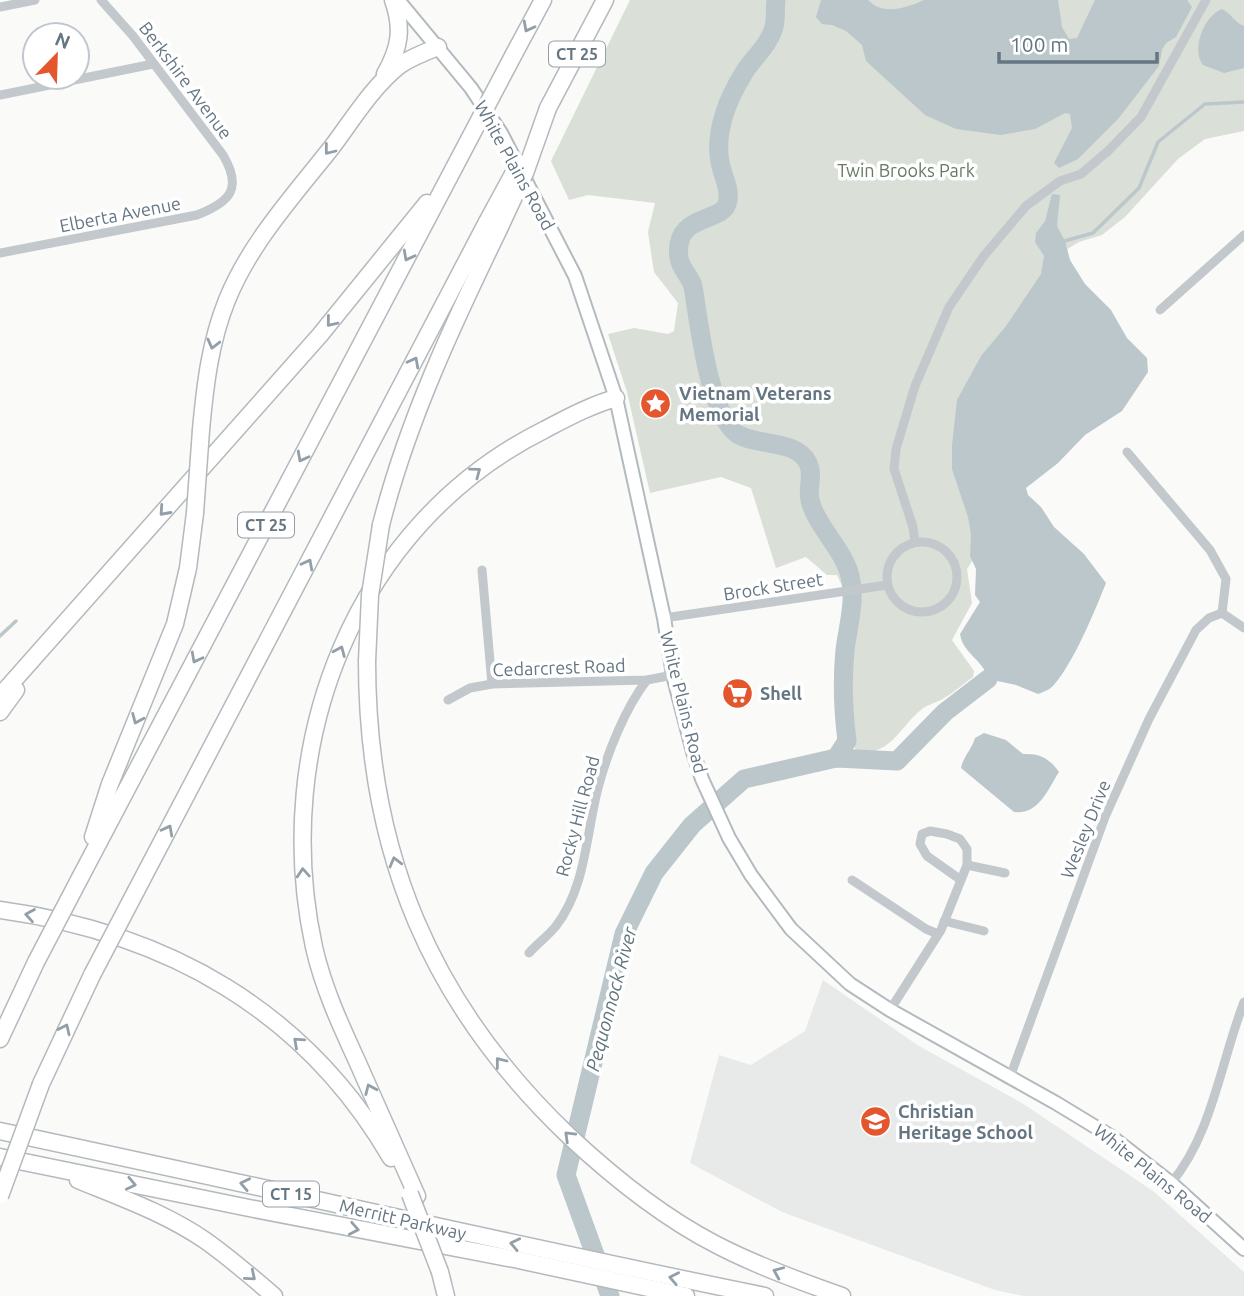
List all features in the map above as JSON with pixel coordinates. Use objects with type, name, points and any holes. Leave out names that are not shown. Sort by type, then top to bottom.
[{"type":"highway","points":[[81,876],[110,784],[175,624],[188,568],[210,355],[220,318],[234,283],[265,234],[370,96],[391,63],[399,44],[400,25],[393,0]]},
{"type":"highway","name":"CT 25","points":[[0,1039],[36,962],[542,0]]},
{"type":"highway","name":"CT 25","points":[[0,1196],[41,1084],[92,975],[493,225],[548,108],[605,0]]},
{"type":"highway","points":[[370,96],[400,66],[438,47]]},
{"type":"highway","points":[[0,696],[320,335],[453,171]]},
{"type":"highway","points":[[493,225],[464,303],[413,422],[397,469],[381,525],[370,595],[368,708],[377,780],[394,859],[406,898],[428,949],[468,1019],[517,1083],[593,1159],[618,1181],[714,1243],[795,1279],[842,1296]]},
{"type":"highway","points":[[446,1296],[414,1195],[328,996],[315,951],[306,905],[302,840],[305,779],[316,720],[335,662],[363,603],[387,565],[429,514],[460,485],[506,451],[591,407],[616,398]]},
{"type":"highway","points":[[0,712],[97,586]]},
{"type":"highway","points":[[0,910],[88,927],[138,943],[237,993],[286,1031],[342,1087],[383,1144],[414,1195]]},
{"type":"highway","name":"Merritt Parkway","points":[[0,1131],[581,1258],[686,1296]]},
{"type":"highway","name":"Merritt Parkway","points":[[0,1157],[588,1274],[626,1275],[765,1296]]},
{"type":"highway","points":[[40,1165],[140,1205],[177,1223],[205,1241],[274,1296]]},
{"type":"main road","name":"White Plains Road","points":[[398,0],[471,88],[501,134],[575,276],[616,398],[664,618],[673,675],[693,752],[702,779],[729,838],[751,875],[790,929],[850,984],[890,1010],[1103,1131],[1171,1184],[1244,1250]]},
{"type":"street","points":[[0,7],[35,0]]},
{"type":"street","name":"Berkshire Avenue","points":[[101,0],[133,36],[223,155],[233,174],[233,186]]},
{"type":"street","points":[[915,542],[914,527],[894,469],[896,449],[915,386],[949,307],[983,257],[1026,206],[1060,181],[1081,174],[1141,117],[1206,0]]},
{"type":"street","points":[[0,95],[153,64]]},
{"type":"street","name":"Elberta Avenue","points":[[0,253],[197,215],[220,204],[233,186]]},
{"type":"street","points":[[1160,310],[1244,235]]},
{"type":"street","points":[[1127,452],[1210,550],[1226,579],[1222,613],[1244,628]]},
{"type":"street","points":[[915,542],[941,547],[950,555],[956,566],[955,590],[949,600],[928,612],[915,612],[904,607],[888,592],[887,585],[888,568],[892,559],[905,545],[915,542]]},
{"type":"street","points":[[482,570],[492,684]]},
{"type":"street","name":"Brock Street","points":[[664,618],[887,585]]},
{"type":"street","name":"Wesley Drive","points":[[1010,1077],[1096,840],[1149,719],[1196,630],[1209,618],[1222,613]]},
{"type":"street","name":"Cedarcrest Road","points":[[448,700],[470,688],[492,684],[647,680],[673,675]]},
{"type":"street","name":"Rocky Hill Road","points":[[528,953],[556,926],[567,906],[581,872],[604,769],[635,695],[647,680]]},
{"type":"street","points":[[890,1010],[938,934],[944,921],[961,880],[967,865],[967,849],[960,839],[930,831],[922,834],[920,844],[927,856],[961,880]]},
{"type":"street","points":[[967,865],[1005,873]]},
{"type":"street","points":[[852,880],[926,929],[938,934]]},
{"type":"street","points":[[944,921],[984,931]]},
{"type":"street","points":[[1171,1184],[1186,1167],[1198,1141],[1244,1002]]},
{"type":"shaded area","points":[[821,0],[868,0],[881,8],[895,9],[924,0],[1058,0],[1062,27],[1069,39],[1077,38],[1095,0],[1187,0],[1192,7],[1176,37],[1166,43],[1162,50],[1159,66],[1118,119],[1078,159],[1059,168],[1054,163],[1072,128],[1070,114],[1065,113],[1035,129],[1001,135],[956,129],[925,115],[866,61],[862,45],[846,31],[822,24],[816,17]]},
{"type":"shaded area","points":[[1222,9],[1244,26],[1244,68],[1224,73],[1203,65],[1198,50],[1205,26],[1210,18]]},
{"type":"shaded area","points":[[1052,194],[1060,195],[1057,226],[1065,241],[1070,260],[1085,284],[1111,310],[1127,338],[1147,358],[1148,372],[1122,411],[1085,435],[1058,463],[1026,488],[1028,495],[1041,507],[1054,527],[1084,554],[1106,583],[1068,665],[1053,686],[1038,694],[1016,685],[988,679],[986,672],[962,641],[960,634],[980,602],[975,595],[976,569],[970,556],[968,517],[952,469],[952,445],[957,400],[981,356],[1006,326],[1041,274],[1044,256],[1035,242],[1036,233],[1045,221]]},
{"type":"shaded area","points":[[984,733],[1006,740],[1023,754],[1044,757],[1059,772],[1042,800],[1030,809],[1014,812],[961,768],[975,738]]},
{"type":"shaded area","name":"Christian Heritage School","points":[[823,980],[919,1046],[1022,1103],[1153,1191],[1244,1272],[1244,1296],[1024,1296],[995,1290],[782,1212],[690,1163],[719,1055],[751,1065],[805,1031]]},
{"type":"green space","name":"Twin Brooks Park","points":[[630,0],[1244,0],[1244,131],[1205,139],[1178,159],[1125,217],[1102,235],[1079,242],[1052,258],[978,552],[967,569],[972,603],[952,640],[974,671],[973,677],[945,698],[922,709],[894,739],[878,750],[856,752],[852,737],[847,597],[837,575],[827,575],[806,557],[776,568],[751,488],[721,477],[650,493],[627,392],[608,334],[634,328],[668,334],[674,331],[678,303],[654,272],[648,232],[655,203],[588,195],[569,200],[551,161]]},
{"type":"waterway","name":"Pequonnock River","points":[[776,0],[772,33],[739,81],[721,127],[719,156],[728,188],[727,204],[723,210],[698,221],[683,233],[679,244],[679,258],[693,286],[706,364],[726,422],[744,437],[785,446],[802,455],[810,468],[809,495],[813,510],[847,566],[852,585],[843,684],[847,741],[836,758]]},
{"type":"waterway","points":[[1061,242],[1093,233],[1139,188],[1158,142],[1205,104],[1244,102]]},
{"type":"waterway","points":[[0,636],[16,621]]},
{"type":"waterway","name":"Pequonnock River","points":[[610,1296],[566,1175],[624,934],[654,873],[692,825],[744,779],[836,758],[897,761],[945,712],[988,679]]},
{"type":"place","name":"Vietnam Veterans Memorial","points":[[656,403]]},
{"type":"place","name":"Shell","points":[[737,693]]},
{"type":"place","name":"Christian Heritage School","points":[[875,1121]]}]
